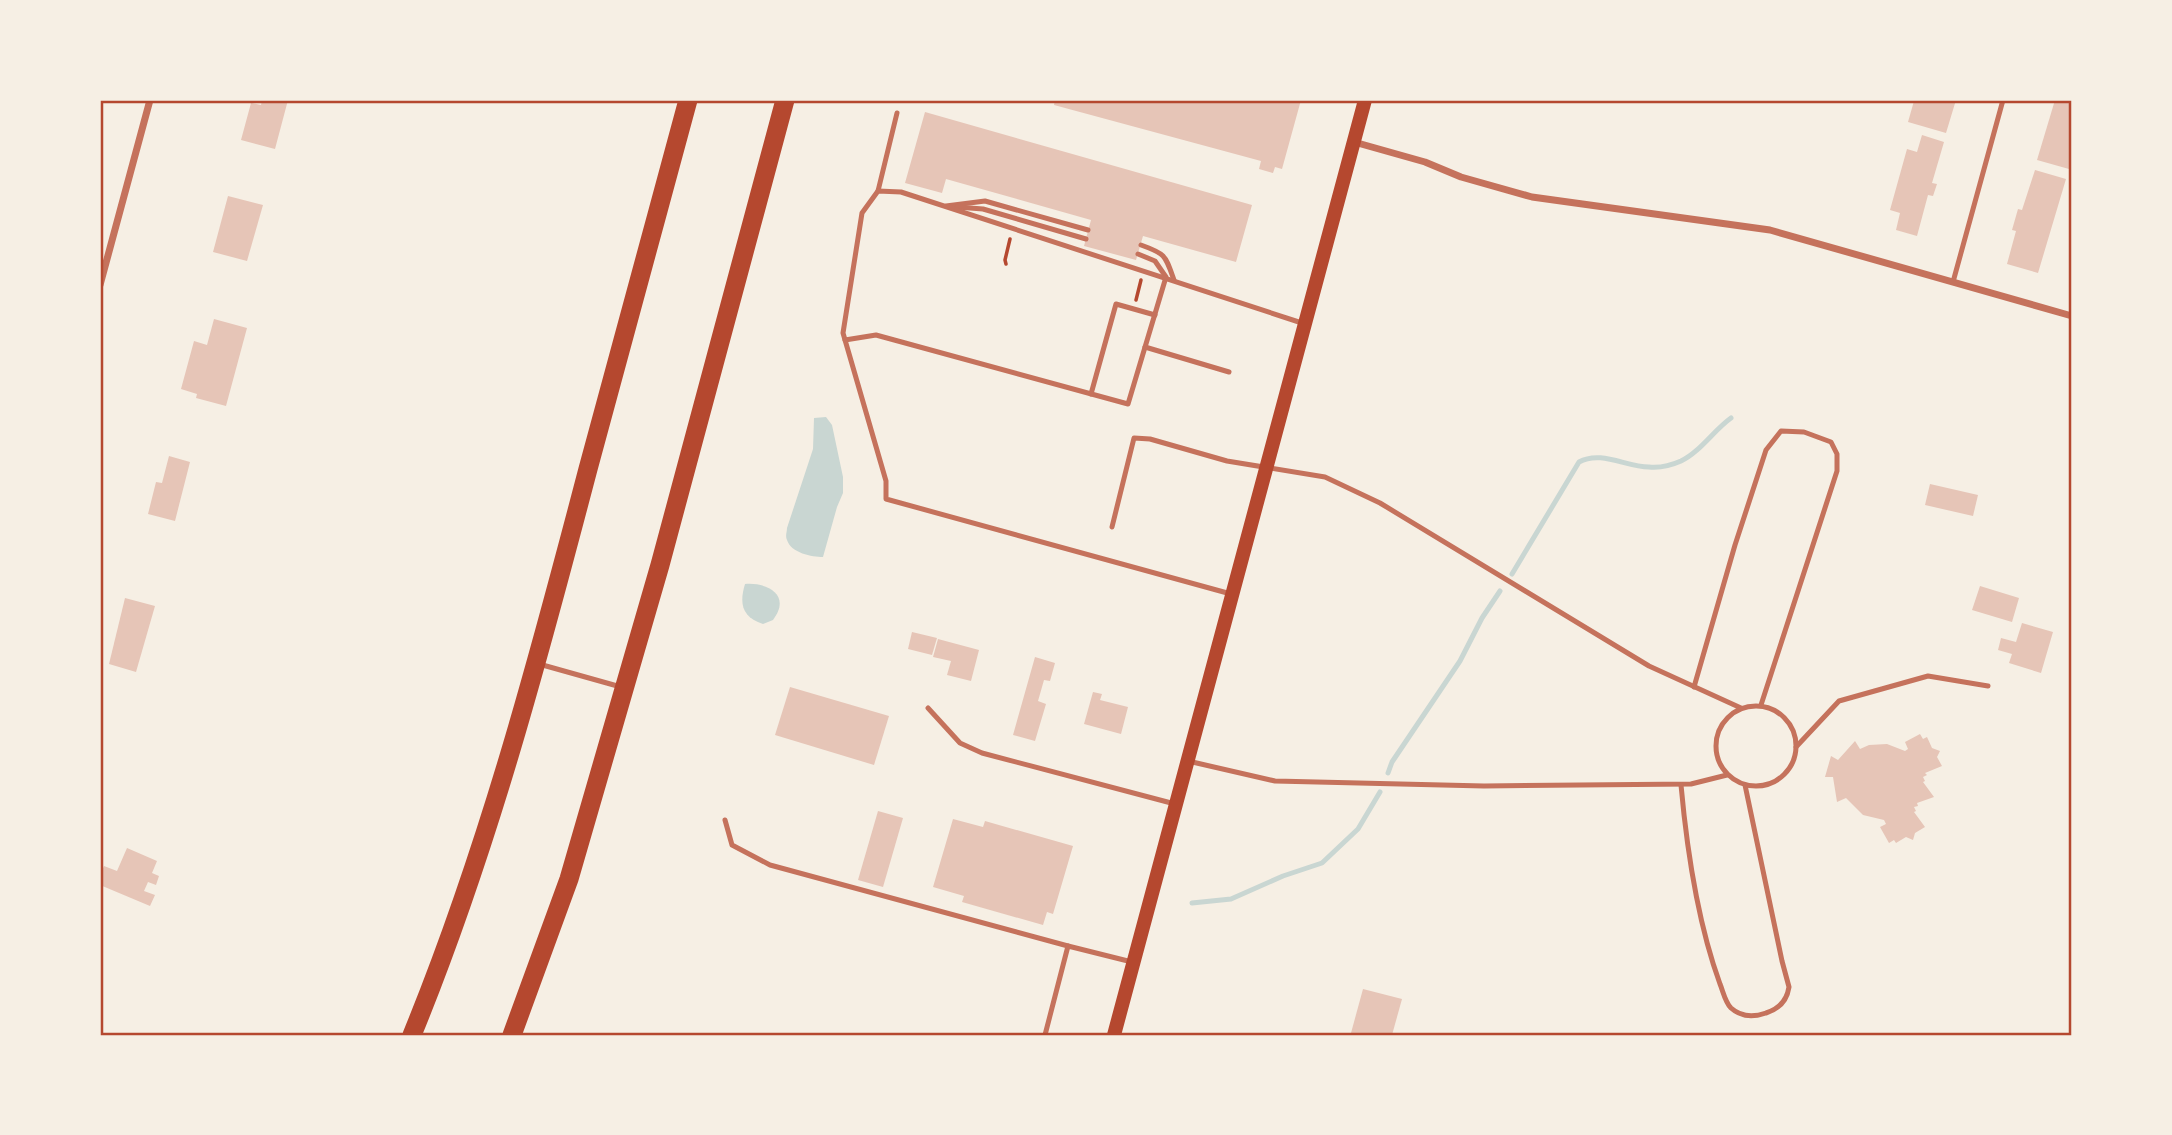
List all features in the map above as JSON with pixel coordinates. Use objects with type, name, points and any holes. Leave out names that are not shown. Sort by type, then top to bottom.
[{"type":"highway","points":[[412,1035],[445,950],[484,836],[558,589],[688,100]]},
{"type":"highway","points":[[512,1035],[569,879],[663,552],[785,100]]},
{"type":"main road","points":[[1114,1035],[1365,100]]},
{"type":"street","points":[[100,285],[150,100]]},
{"type":"street","points":[[1353,141],[1425,162],[1461,177],[1532,197],[1770,230],[2072,316]]},
{"type":"lane","points":[[1953,282],[2003,100]]},
{"type":"lane","points":[[897,113],[878,191],[862,212],[843,333],[886,481],[886,499],[1231,594]]},
{"type":"lane","points":[[878,191],[901,192],[1305,324]]},
{"type":"lane","points":[[943,206],[985,201],[1088,230]]},
{"type":"lane","points":[[943,206],[983,209],[1086,239]]},
{"type":"lane","points":[[1141,245],[1160,252],[1167,261],[1174,280]]},
{"type":"lane","points":[[1138,254],[1155,261],[1166,277]]},
{"type":"lane","points":[[845,340],[876,335],[1128,404],[1166,277]]},
{"type":"lane","points":[[1091,394],[1116,304],[1154,314]]},
{"type":"lane","points":[[1145,347],[1229,372]]},
{"type":"lane","points":[[1694,687],[1766,450],[1781,431],[1804,432],[1832,442],[1837,454],[1837,471],[1760,705]]},
{"type":"lane","points":[[1112,527],[1135,438],[1150,439],[1227,461],[1325,477],[1380,503],[1649,666],[1741,708]]},
{"type":"lane","points":[[536,663],[624,688]]},
{"type":"lane","points":[[1796,747],[1839,701],[1928,676],[1988,686]]},
{"type":"lane","points":[[1760,705],[1782,715],[1795,735],[1796,747],[1794,759],[1780,778],[1769,784],[1745,785],[1727,775],[1720,764],[1716,737],[1729,715],[1741,708],[1760,705]]},
{"type":"lane","points":[[928,708],[960,743],[982,752],[1175,804]]},
{"type":"lane","points":[[1187,761],[1275,781],[1484,786],[1681,785],[1727,775]]},
{"type":"lane","points":[[1681,785],[1685,834],[1708,950],[1728,1006],[1740,1015],[1758,1015],[1770,1012],[1782,1004],[1789,987],[1745,785]]},
{"type":"lane","points":[[726,820],[732,845],[770,864],[1133,962]]},
{"type":"lane","points":[[1045,1035],[1068,946]]},
{"type":"path","points":[[1006,264],[1007,252]]},
{"type":"path","points":[[1133,309],[1144,271]]},
{"type":"shaded area","points":[[826,417],[832,425],[843,477],[843,493],[823,557],[797,551],[789,544],[786,536],[813,449],[814,418]]},
{"type":"shaded area","points":[[745,584],[769,588],[778,597],[780,604],[773,620],[763,624],[746,614],[742,598]]},
{"type":"building","points":[[262,100],[288,100],[275,149],[241,140],[251,103],[261,105]]},
{"type":"building","points":[[1055,100],[1301,100],[1282,169],[1275,167],[1273,173],[1259,169],[1261,161],[1054,105]]},
{"type":"building","points":[[1921,100],[1956,100],[1946,133],[1908,122],[1914,101],[1920,103]]},
{"type":"building","points":[[2055,100],[2072,100],[2072,157],[2069,169],[2037,160]]},
{"type":"building","points":[[925,112],[1252,205],[1236,262],[1143,236],[1136,260],[1084,246],[1091,220],[946,179],[942,193],[905,183]]},
{"type":"building","points":[[1922,135],[1944,142],[1932,183],[1937,184],[1933,196],[1928,195],[1917,236],[1896,230],[1900,213],[1890,210],[1907,149],[1917,152]]},
{"type":"building","points":[[2035,170],[2066,179],[2038,273],[2007,264],[2016,231],[2012,230],[2018,209],[2022,210]]},
{"type":"building","points":[[228,196],[263,205],[247,261],[213,252]]},
{"type":"building","points":[[214,319],[247,328],[226,406],[196,398],[197,394],[181,389],[194,341],[207,345]]},
{"type":"building","points":[[169,456],[190,462],[175,521],[148,514],[156,482],[162,483]]},
{"type":"building","points":[[1930,484],[1978,495],[1973,516],[1925,505]]},
{"type":"building","points":[[1980,586],[2019,598],[2012,622],[1972,610]]},
{"type":"building","points":[[125,598],[155,606],[136,672],[109,664]]},
{"type":"building","points":[[2022,623],[2053,632],[2041,673],[2009,663],[2012,654],[1998,650],[2001,638],[2016,642]]},
{"type":"building","points":[[912,632],[937,638],[932,655],[908,649]]},
{"type":"building","points":[[938,639],[979,650],[971,681],[947,675],[951,661],[933,657]]},
{"type":"building","points":[[1035,657],[1055,663],[1050,681],[1044,680],[1038,701],[1046,704],[1035,741],[1013,735]]},
{"type":"building","points":[[790,687],[889,716],[874,765],[775,735]]},
{"type":"building","points":[[1093,692],[1102,694],[1100,700],[1128,707],[1121,734],[1084,724]]},
{"type":"building","points":[[1920,734],[1923,739],[1927,737],[1932,748],[1940,751],[1937,757],[1942,766],[1925,773],[1927,775],[1923,777],[1923,782],[1934,797],[1917,803],[1918,806],[1914,807],[1914,812],[1925,827],[1915,833],[1913,840],[1906,837],[1896,843],[1894,840],[1889,843],[1880,827],[1886,824],[1884,820],[1863,815],[1846,798],[1837,802],[1833,777],[1825,777],[1831,756],[1838,760],[1855,741],[1860,749],[1869,745],[1887,744],[1905,751],[1908,749],[1905,742]]},
{"type":"building","points":[[878,811],[903,818],[883,887],[858,880]]},
{"type":"building","points":[[953,819],[983,827],[985,821],[1073,846],[1053,914],[1047,912],[1043,925],[962,902],[964,896],[933,887]]},
{"type":"building","points":[[127,848],[157,861],[152,873],[159,876],[156,885],[148,882],[144,891],[155,895],[150,906],[100,885],[104,866],[117,871]]},
{"type":"building","points":[[1363,989],[1402,999],[1392,1035],[1351,1033]]},
{"type":"waterway","points":[[1512,574],[1579,462],[1605,458],[1649,467],[1674,464],[1694,452],[1731,418]]},
{"type":"waterway","points":[[1388,773],[1392,762],[1460,661],[1482,618],[1500,591]]},
{"type":"waterway","points":[[1192,903],[1231,899],[1283,876],[1322,863],[1358,829],[1380,792]]}]
